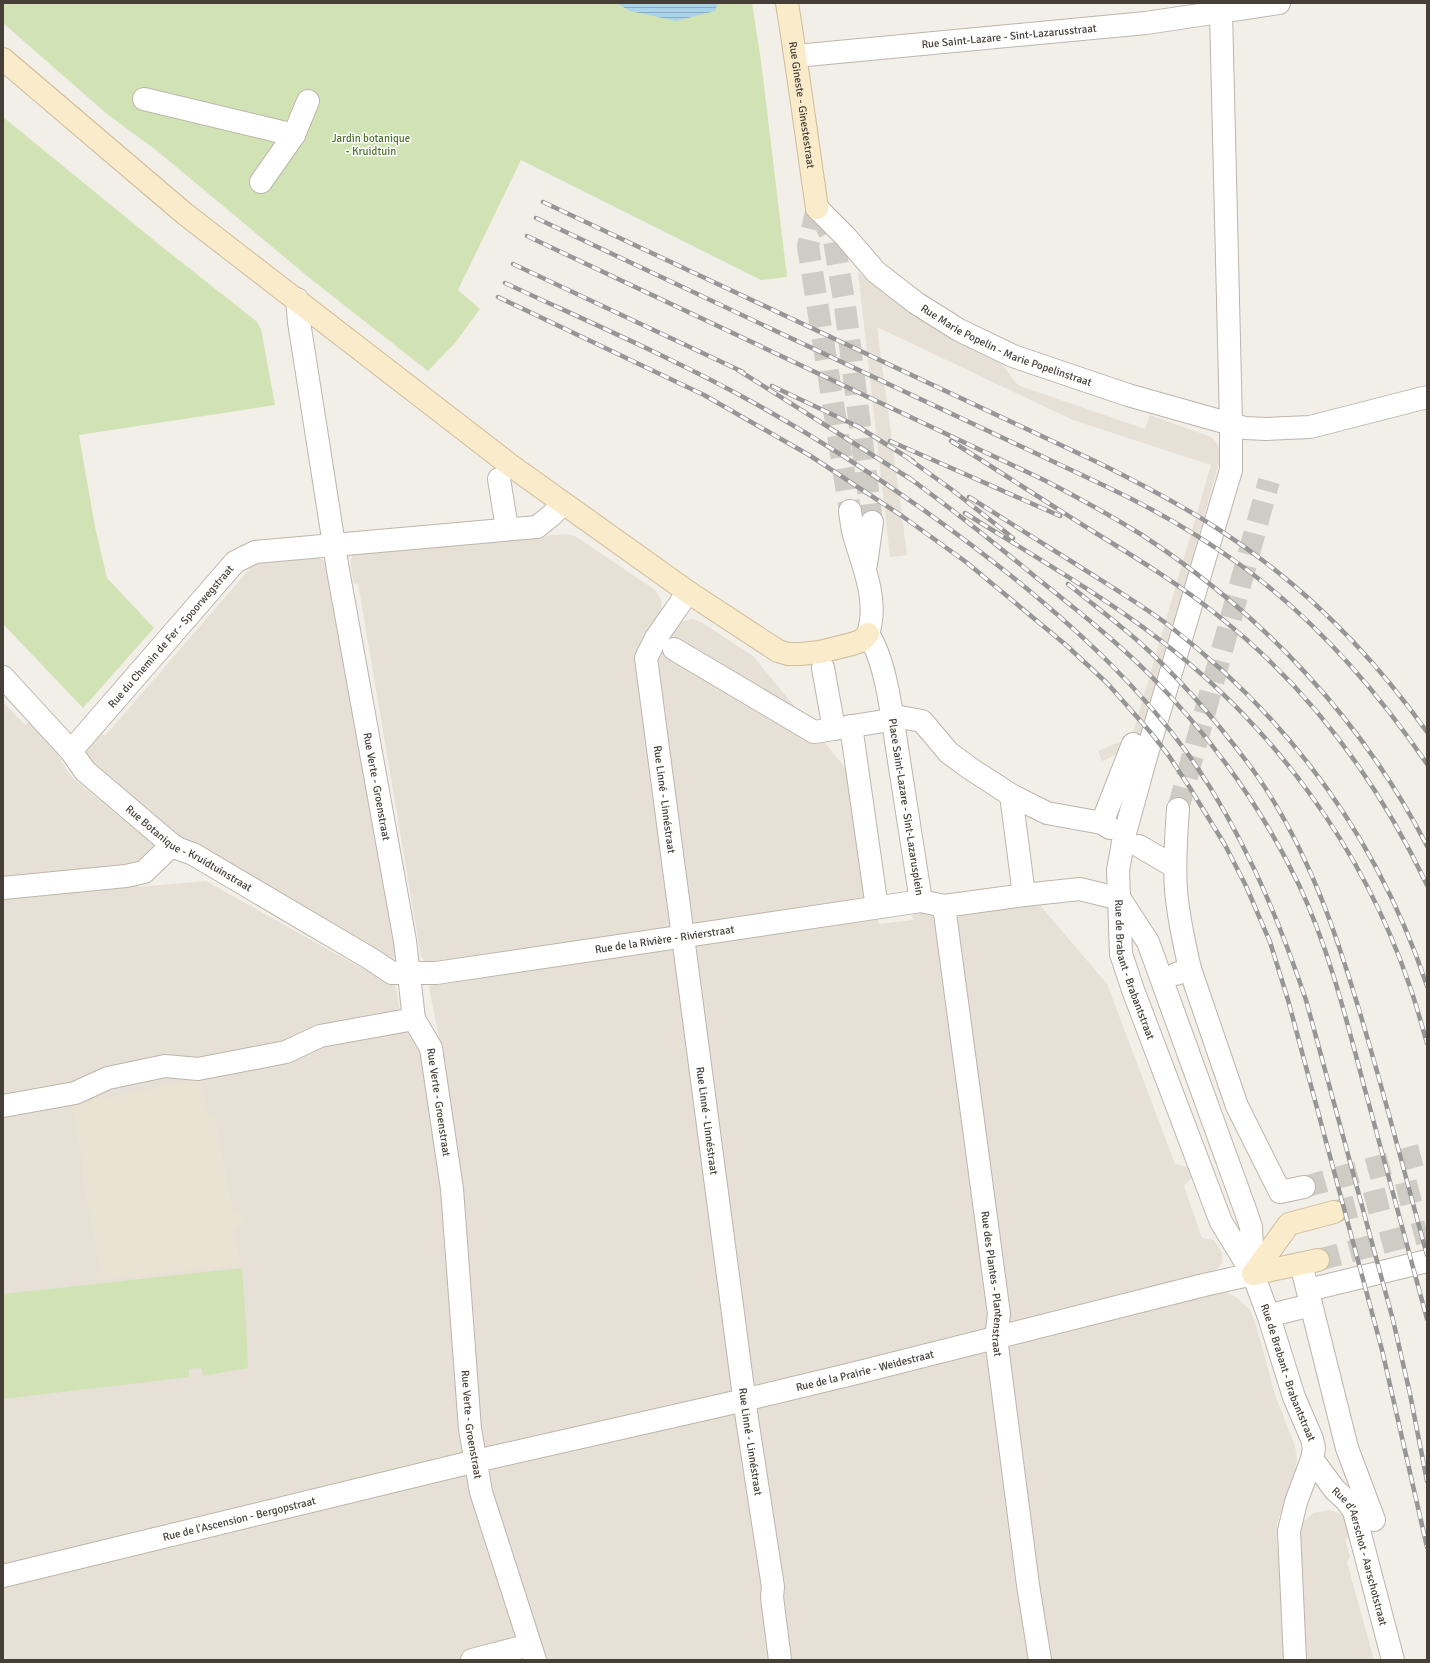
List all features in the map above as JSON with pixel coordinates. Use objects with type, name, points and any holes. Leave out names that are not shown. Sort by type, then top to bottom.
[{"type":"street","name":"Rue Gineste - Ginestestraat","points":[[787,3],[796,56],[817,208]]},
{"type":"street","name":"Rue Saint-Lazare - Sint-Lazarusstraat","points":[[796,56],[1146,23],[1182,10],[1278,3]]},
{"type":"street","points":[[1120,899],[1118,870],[1126,830],[1231,470],[1222,8]]},
{"type":"street","points":[[3,59],[185,214],[297,299],[492,452],[688,592],[778,651],[788,654],[820,652],[861,641],[868,634],[872,624],[873,613],[866,567],[854,534],[850,511]]},
{"type":"street","points":[[144,99],[294,135]]},
{"type":"street","points":[[261,182],[294,135],[308,101]]},
{"type":"street","name":"Rue Marie Popelin - Marie Popelinstraat","points":[[817,208],[845,236],[876,272],[916,303],[959,330],[1013,356],[1128,395],[1245,428],[1266,429],[1310,427],[1427,397]]},
{"type":"street","name":"Rue Verte - Groenstraat","points":[[297,299],[302,341],[334,546],[405,941],[414,1019],[431,1048],[452,1189],[470,1429],[481,1492],[532,1653]]},
{"type":"street","points":[[499,479],[506,522]]},
{"type":"street","name":"Rue du Chemin de Fer - Spoorwegstraat","points":[[71,751],[235,562],[255,552],[537,527],[552,515],[563,503]]},
{"type":"street","points":[[866,567],[872,522]]},
{"type":"street","name":"Rue Linné - Linnéstraat","points":[[688,592],[656,638],[646,658],[745,1399],[773,1587],[772,1597],[780,1660]]},
{"type":"street","name":"Place Saint-Lazare - Sint-Lazarusplein","points":[[868,634],[879,655],[892,719],[921,901],[944,906],[1080,889],[1120,899]]},
{"type":"street","points":[[674,649],[814,732],[892,719],[922,721],[949,753],[1011,795],[1047,813],[1106,826],[1133,744]]},
{"type":"street","points":[[823,668],[842,727],[876,901]]},
{"type":"street","name":"Rue Botanique - Kruidtuinstraat","points":[[3,676],[71,751],[85,771],[172,845],[179,850],[193,854],[364,955],[392,974],[408,974]]},
{"type":"street","points":[[1011,795],[1023,887]]},
{"type":"street","points":[[1178,809],[1175,845],[1176,889],[1190,969],[1237,1106],[1280,1192],[1304,1186]]},
{"type":"street","points":[[3,888],[126,876],[144,872],[172,845]]},
{"type":"street","points":[[1139,846],[1175,867]]},
{"type":"street","name":"Rue de Brabant - Brabantstraat","points":[[1120,899],[1148,942],[1246,1212],[1251,1227],[1253,1274]]},
{"type":"street","name":"Rue de Brabant - Brabantstraat","points":[[1120,899],[1121,954],[1133,990],[1221,1222],[1253,1274],[1269,1316],[1294,1398],[1312,1439],[1314,1448],[1312,1459],[1296,1502],[1289,1531],[1295,1660]]},
{"type":"street","name":"Rue de la Rivière - Rivierstraat","points":[[408,974],[436,973],[921,901]]},
{"type":"street","name":"Rue des Plantes - Plantenstraat","points":[[944,906],[999,1314],[996,1338],[1028,1585],[1040,1660]]},
{"type":"street","points":[[1167,978],[1190,969]]},
{"type":"street","points":[[3,1106],[75,1093],[108,1078],[165,1066],[198,1069],[286,1052],[320,1036],[414,1019]]},
{"type":"street","points":[[1237,1170],[1264,1161]]},
{"type":"street","points":[[1253,1274],[1289,1224],[1334,1212]]},
{"type":"street","points":[[1279,1313],[1310,1297],[1427,1261]]},
{"type":"street","points":[[1253,1274],[1310,1262],[1310,1297],[1347,1448],[1374,1520]]},
{"type":"street","name":"Rue de la Prairie - Weidestraat","points":[[476,1460],[745,1399],[1253,1274]]},
{"type":"street","name":"Rue d'Aerschot - Aarschotstraat","points":[[1312,1459],[1335,1490],[1346,1500],[1354,1511],[1393,1660]]},
{"type":"street","name":"Rue de l'Ascension - Bergopstraat","points":[[3,1576],[476,1460]]},
{"type":"street","points":[[472,1660],[532,1653]]},
{"type":"shaded area","points":[[858,272],[940,330],[1002,364],[1015,382],[1020,386],[1145,429],[1150,415],[1211,437],[1218,445],[1220,454],[1218,466],[1142,738],[1134,747],[1102,761],[1098,751],[1129,738],[1131,740],[1211,465],[1073,420],[877,327],[907,555],[890,557]]},
{"type":"shaded area","points":[[565,534],[575,536],[655,590],[661,600],[662,612],[679,622],[693,619],[701,622],[753,656],[852,776],[879,924],[913,920],[912,913],[924,911],[935,916],[957,918],[962,914],[1039,904],[1107,984],[1175,1164],[1188,1167],[1192,1178],[1184,1186],[1202,1238],[1214,1240],[1222,1253],[1222,1263],[1213,1273],[1223,1291],[1236,1297],[1250,1310],[1257,1328],[1275,1395],[1295,1446],[1297,1458],[1295,1472],[1277,1523],[1278,1557],[1301,1556],[1299,1532],[1302,1523],[1314,1513],[1330,1510],[1342,1515],[1346,1520],[1353,1536],[1345,1539],[1350,1557],[1347,1562],[1374,1660],[3,1660],[3,702],[25,725],[31,720],[47,734],[67,771],[74,779],[167,856],[135,867],[138,887],[206,881],[361,968],[390,977],[395,984],[401,1028],[420,1040],[443,1058],[429,987],[442,977],[460,958],[430,963],[425,961],[421,956],[358,583],[354,584],[351,559],[353,554]]},
{"type":"shaded area","points":[[318,557],[333,567],[400,948],[393,960],[387,960],[315,912],[180,836],[92,766],[85,753],[87,746],[99,731],[105,736],[253,565],[256,563]]},
{"type":"shaded area","points":[[202,1079],[209,1117],[215,1116],[233,1211],[239,1210],[243,1216],[244,1221],[242,1227],[234,1229],[241,1265],[97,1281],[95,1277],[100,1271],[81,1171],[83,1170],[72,1104]]},
{"type":"green space","name":"Jardin botanique - Kruidtuin","points":[[3,3],[752,3],[761,61],[787,277],[761,280],[521,160],[458,290],[480,309],[455,343],[428,371],[312,280],[156,150],[107,114],[3,23]]},
{"type":"green space","points":[[3,117],[161,246],[256,321],[261,329],[275,405],[79,435],[95,527],[107,578],[154,628],[83,708],[4,625],[3,620]]},
{"type":"green space","points":[[242,1268],[248,1368],[203,1376],[201,1368],[189,1369],[189,1377],[3,1399],[3,1294]]},
{"type":"water","points":[[616,3],[718,3],[715,11],[676,21],[630,11]]},
{"type":"tunnel","points":[[817,208],[808,246],[850,511]]},
{"type":"tunnel","points":[[819,213],[834,241],[845,306],[872,522]]},
{"type":"tunnel","points":[[1178,809],[1269,481]]},
{"type":"tunnel","points":[[1304,1187],[1427,1153]]},
{"type":"tunnel","points":[[1334,1212],[1427,1188]]},
{"type":"tunnel","points":[[1318,1260],[1427,1231]]},
{"type":"railway","points":[[543,202],[1099,463],[1187,510],[1246,548],[1304,594],[1331,619],[1382,674],[1427,732]]},
{"type":"railway","points":[[536,218],[1103,485],[1155,511],[1189,531],[1239,564],[1293,607],[1318,631],[1342,656],[1386,708],[1427,764]]},
{"type":"railway","points":[[527,236],[1044,480],[1118,520],[1142,535],[1186,566],[1228,599],[1267,634],[1305,672],[1340,712],[1372,755],[1401,799],[1427,846]]},
{"type":"railway","points":[[513,264],[743,372]]},
{"type":"railway","points":[[505,283],[632,341],[725,387],[825,444],[892,488],[989,558],[1066,622],[1110,663],[1170,730],[1207,783],[1241,842],[1270,904],[1306,1000],[1393,1320],[1410,1394],[1427,1481]]},
{"type":"railway","points":[[498,297],[704,395],[809,455],[902,516],[966,562],[1066,645],[1108,684],[1152,734],[1169,756],[1225,845],[1246,886],[1270,942],[1288,1000],[1382,1350],[1427,1547]]},
{"type":"railway","points":[[738,370],[912,480]]},
{"type":"railway","points":[[772,386],[861,428]]},
{"type":"railway","points":[[857,426],[913,461]]},
{"type":"railway","points":[[890,441],[1060,516]]},
{"type":"railway","points":[[951,441],[1175,584],[1206,606],[1254,646],[1313,707],[1364,774],[1387,810],[1427,885]]},
{"type":"railway","points":[[909,459],[951,489],[1013,538]]},
{"type":"railway","points":[[908,477],[974,527],[1082,614],[1124,650],[1151,676],[1173,699],[1234,774],[1269,828],[1310,909],[1328,959],[1427,1319]]},
{"type":"railway","points":[[969,497],[1156,616],[1211,661],[1252,700],[1290,741],[1324,785],[1355,832],[1383,881],[1407,932],[1427,986]]},
{"type":"railway","points":[[965,513],[1089,590],[1160,640],[1202,674],[1241,711],[1277,751],[1310,794],[1340,839],[1367,886],[1390,934],[1409,984],[1427,1043]]},
{"type":"railway","points":[[1068,584],[1138,641],[1199,702],[1253,770],[1274,801],[1292,834],[1309,868],[1348,974],[1427,1255]]}]
